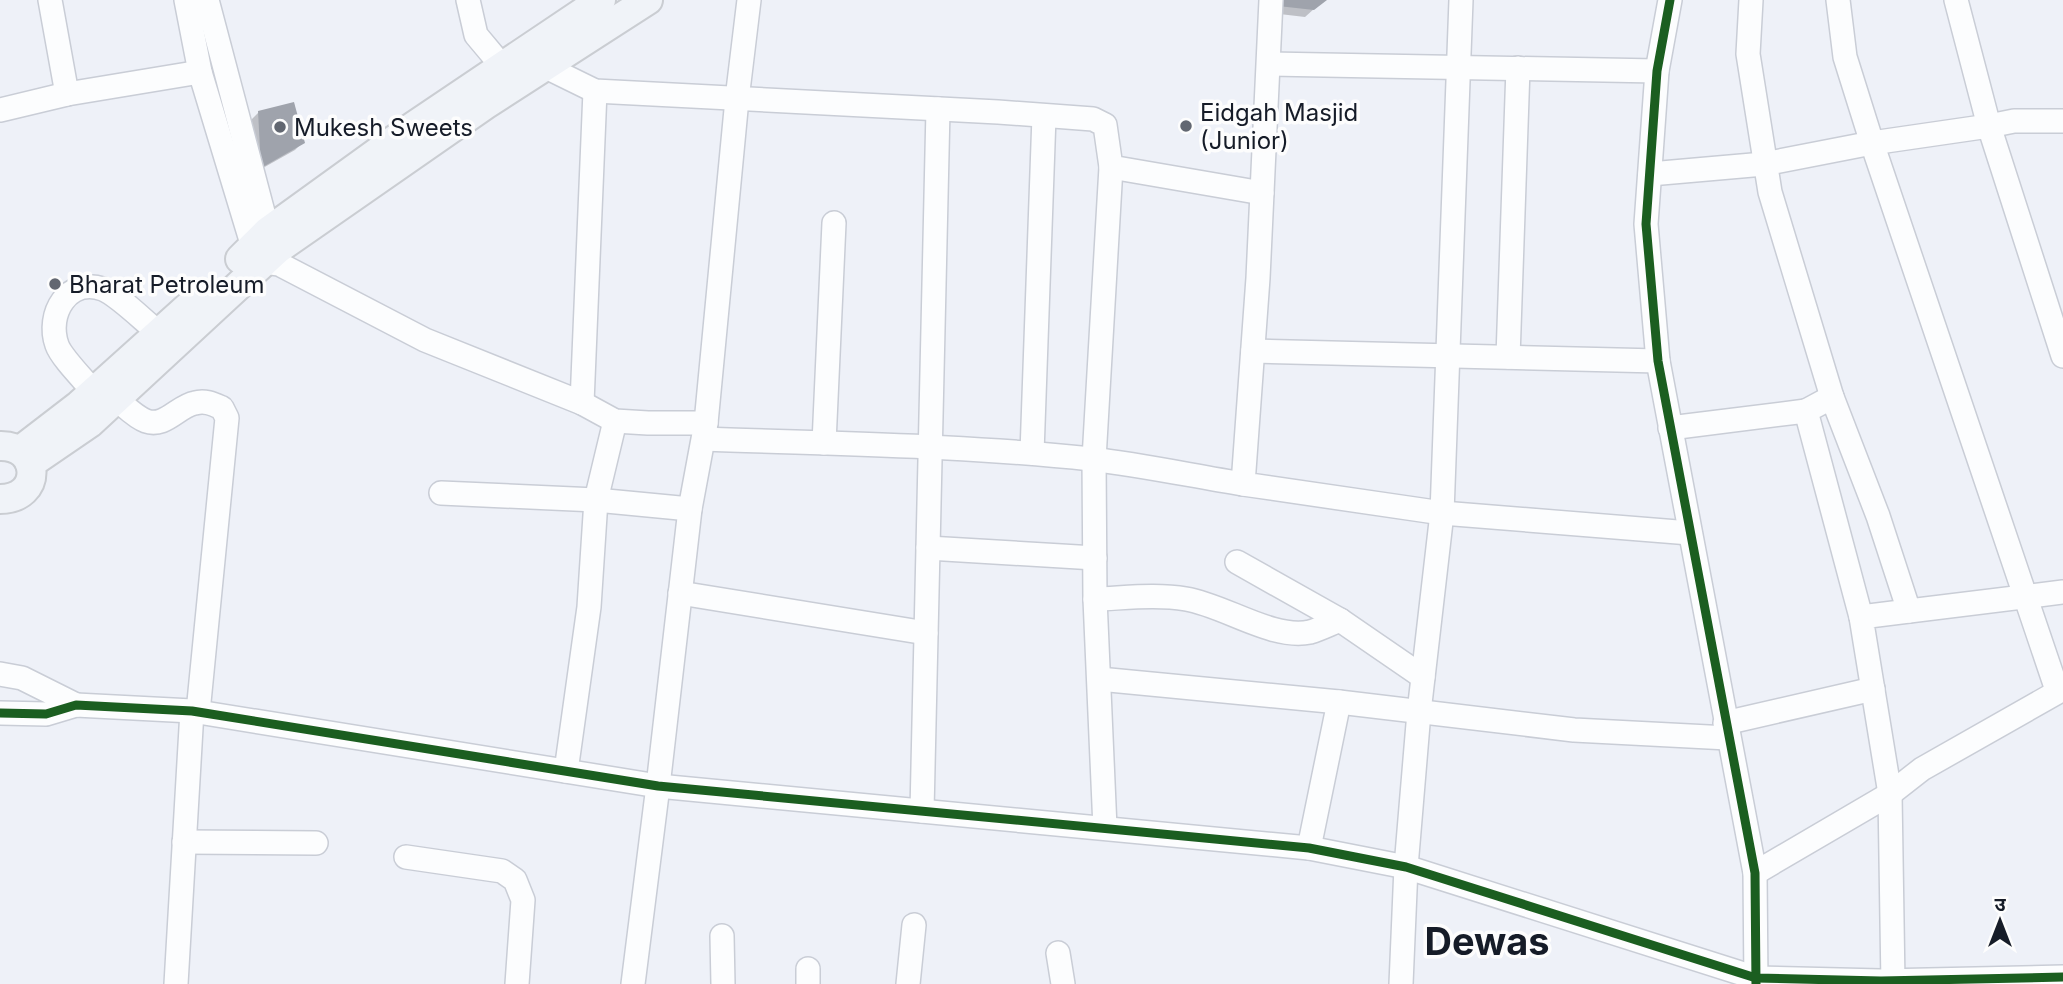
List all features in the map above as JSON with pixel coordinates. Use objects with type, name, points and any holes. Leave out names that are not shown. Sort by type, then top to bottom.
[{"type":"main road","points":[[105,395],[412,127],[601,0]]},
{"type":"main road","points":[[10,450],[68,439],[159,333],[269,250],[544,66],[648,0]]},
{"type":"main road","points":[[1,500],[15,498],[23,492],[32,474],[10,450]]},
{"type":"street","points":[[50,0],[67,94]]},
{"type":"street","points":[[186,0],[200,72],[269,250],[425,340],[582,403],[615,421],[824,443],[930,446],[1094,459],[1442,513],[1690,533]]},
{"type":"street","points":[[207,0],[269,250]]},
{"type":"street","points":[[468,0],[476,35],[502,66]]},
{"type":"street","points":[[633,984],[690,509],[705,431],[749,0]]},
{"type":"street","points":[[1243,484],[1253,351],[1271,0]]},
{"type":"street","points":[[1401,984],[1406,867],[1419,712],[1442,513],[1461,0]]},
{"type":"street","points":[[1670,0],[1657,71],[1646,224],[1658,361],[1755,873],[1756,981]]},
{"type":"street","points":[[1751,0],[1748,54],[1770,191],[1832,397],[1878,516],[1909,611]]},
{"type":"street","points":[[1755,873],[1890,794],[1922,769],[2060,689],[1844,57],[1838,0]]},
{"type":"street","points":[[1955,0],[1989,126],[2063,356]]},
{"type":"street","points":[[1269,64],[1657,71]]},
{"type":"street","points":[[544,66],[595,92],[1093,119],[1105,125],[1111,167],[1094,459],[1095,599],[1105,828]]},
{"type":"street","points":[[1508,357],[1518,68]]},
{"type":"street","points":[[0,110],[67,94],[200,72]]},
{"type":"street","points":[[582,403],[595,92]]},
{"type":"street","points":[[922,811],[938,109]]},
{"type":"street","points":[[1032,453],[1044,116]]},
{"type":"street","points":[[1650,174],[1764,164],[1872,143],[2014,121],[2063,121]]},
{"type":"street","points":[[1111,167],[1262,194]]},
{"type":"street","points":[[824,443],[834,223]]},
{"type":"street","points":[[159,333],[105,290],[88,286],[70,291],[60,303],[55,317],[57,347],[105,395],[142,420],[160,423],[194,403],[206,402],[222,408],[226,418],[195,712],[176,984]]},
{"type":"street","points":[[1253,351],[1658,361]]},
{"type":"street","points":[[1670,428],[1806,411],[1832,397]]},
{"type":"street","points":[[1806,411],[1861,617],[1890,794],[1893,982]]},
{"type":"street","points":[[566,771],[589,607],[596,500],[615,421]]},
{"type":"street","points":[[441,493],[596,500],[690,509]]},
{"type":"street","points":[[928,548],[1095,558]]},
{"type":"street","points":[[1237,562],[1340,621],[1423,677]]},
{"type":"street","points":[[1861,617],[2063,592]]},
{"type":"street","points":[[680,593],[926,633]]},
{"type":"street","points":[[1095,599],[1188,599],[1268,628],[1290,632],[1309,632],[1340,621]]},
{"type":"street","points":[[0,674],[22,678],[76,705]]},
{"type":"street","points":[[1099,680],[1339,702],[1574,730],[1727,730],[1873,689]]},
{"type":"street","points":[[1309,848],[1339,702]]},
{"type":"street","points":[[0,713],[46,714],[76,705],[195,712],[658,786],[1309,848],[1406,867],[1756,981],[1893,982],[2063,977]]},
{"type":"street","points":[[184,842],[316,843]]},
{"type":"street","points":[[406,857],[502,871],[515,880],[523,900],[517,984]]},
{"type":"street","points":[[908,984],[914,925]]},
{"type":"street","points":[[722,936],[723,984]]},
{"type":"street","points":[[1058,953],[1063,984]]},
{"type":"building","points":[[1277,0],[1327,0],[1314,10],[1278,6]]},
{"type":"building","name":"Mukesh Sweets","points":[[294,102],[305,143],[261,168],[258,111]]},
{"type":"cycle path","points":[[1670,0],[1657,71],[1646,224],[1658,361],[1755,873],[1756,984]]},
{"type":"cycle path","points":[[0,713],[46,714],[76,705],[192,711],[658,786],[1309,848],[1406,867],[1756,978],[1881,981],[2063,977]]},
{"type":"place","name":"Eidgah Masjid (Junior)","points":[[1186,126]]},
{"type":"place","name":"Mukesh Sweets","points":[[280,127]]},
{"type":"place","name":"Bharat Petroleum","points":[[55,284]]},
{"type":"district","name":"Dewas","points":[[1487,941]]}]
